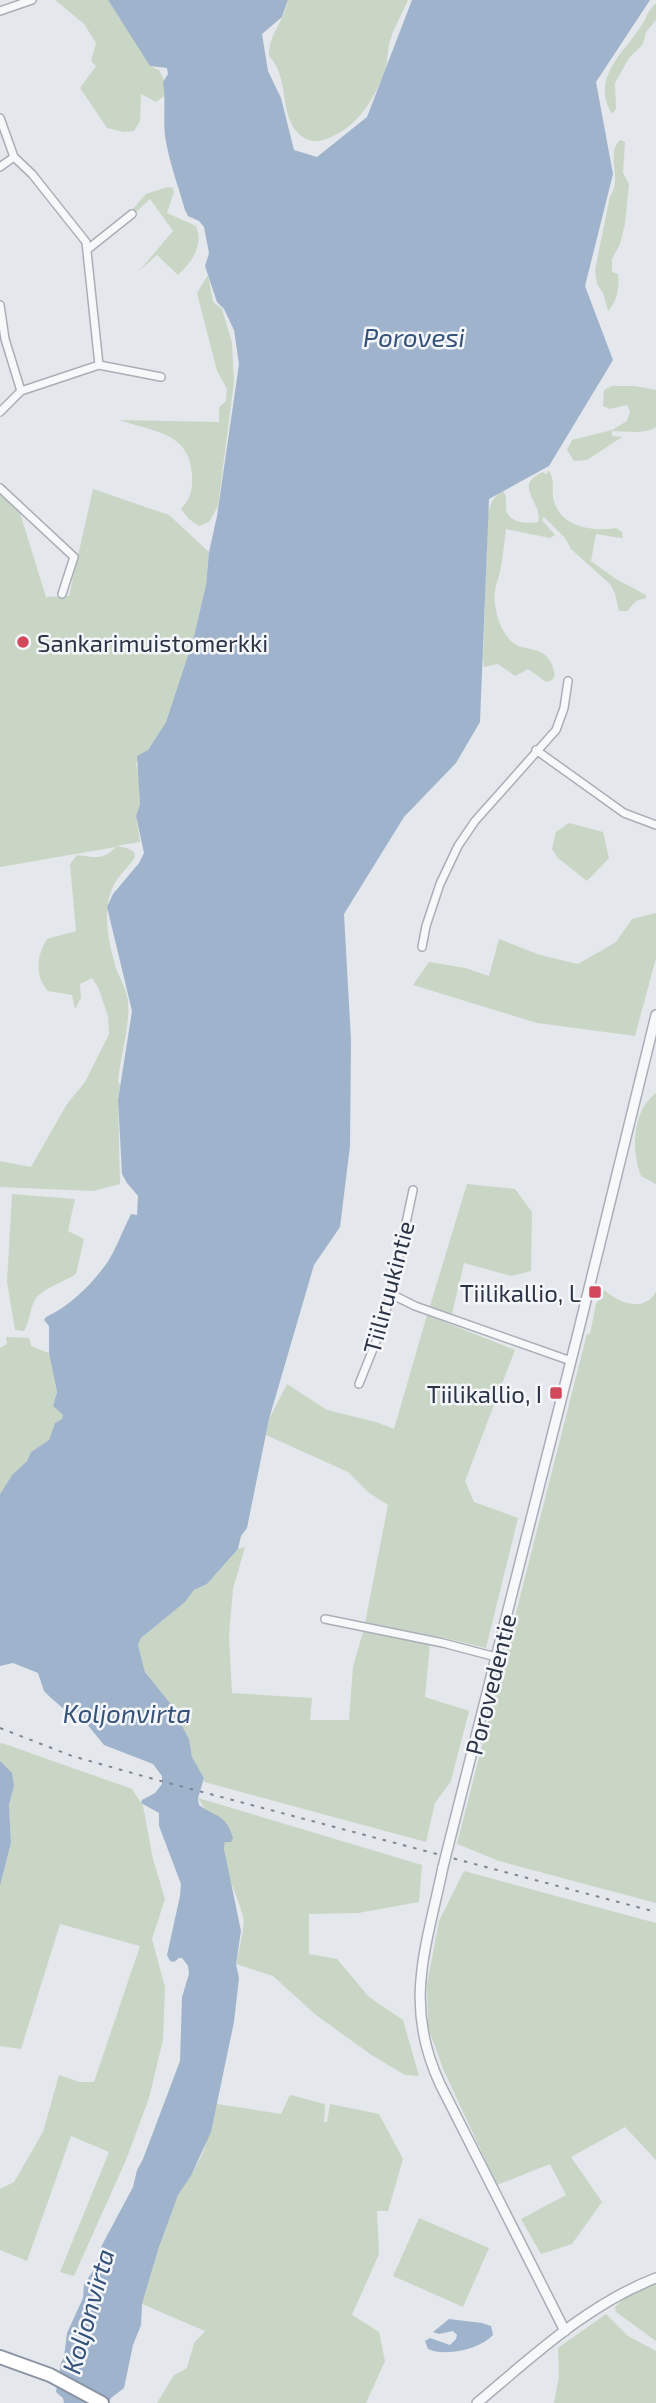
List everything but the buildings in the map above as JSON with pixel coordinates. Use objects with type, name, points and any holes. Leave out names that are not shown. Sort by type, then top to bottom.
[{"type":"highway","points":[[0,2357],[50,2375],[102,2403]]},
{"type":"street","points":[[0,11],[32,0]]},
{"type":"street","points":[[0,118],[14,157],[32,174],[82,234],[88,249],[99,365]]},
{"type":"street","points":[[0,167],[14,157]]},
{"type":"street","points":[[88,249],[132,214]]},
{"type":"street","points":[[0,305],[5,339],[21,391]]},
{"type":"street","points":[[0,412],[21,391],[99,365],[161,377]]},
{"type":"street","points":[[0,488],[74,557],[62,594]]},
{"type":"street","points":[[422,947],[440,884],[458,846],[475,821],[556,730],[564,708],[568,681]]},
{"type":"street","points":[[536,750],[624,813],[656,825]]},
{"type":"street","name":"Porovedentie","points":[[565,2331],[429,2060],[419,1997],[421,1972],[443,1867],[656,1015]]},
{"type":"street","name":"Tiiliruukintie","points":[[359,1384],[391,1294],[413,1189]]},
{"type":"street","points":[[391,1294],[415,1306],[571,1361]]},
{"type":"street","points":[[325,1619],[443,1643],[496,1657]]},
{"type":"street","points":[[477,2403],[565,2331],[625,2291],[656,2278]]},
{"type":"green space","points":[[55,0],[108,0],[142,46],[150,66],[159,70],[164,79],[164,96],[156,102],[141,94],[140,121],[134,131],[107,128],[80,88],[96,66],[91,61],[96,43],[84,24]]},
{"type":"green space","points":[[288,0],[408,0],[388,47],[385,70],[364,111],[348,127],[321,141],[306,139],[293,125],[288,116],[280,74],[269,56],[272,40]]},
{"type":"green space","points":[[656,3],[656,20],[646,32],[643,44],[629,58],[615,83],[616,109],[612,114],[606,101],[607,77]]},
{"type":"green space","points":[[620,140],[625,142],[623,173],[629,184],[625,224],[620,244],[612,259],[612,272],[618,274],[618,289],[616,299],[608,311],[603,293],[597,284],[595,270],[610,196],[614,190],[614,153]]},
{"type":"green space","points":[[173,188],[174,192],[167,213],[196,226],[198,246],[188,265],[178,275],[157,255],[139,271],[173,231],[150,199],[136,212],[132,210],[146,194]]},
{"type":"green space","points":[[208,275],[213,302],[222,309],[232,343],[234,382],[218,506],[209,522],[199,526],[181,509],[191,493],[192,484],[189,460],[184,449],[167,435],[120,420],[219,422],[219,407],[226,401],[227,389],[217,371],[197,293]]},
{"type":"green space","points":[[612,386],[656,390],[656,427],[640,432],[612,431],[612,436],[622,437],[587,460],[574,461],[567,450],[572,440],[612,430],[627,421],[630,411],[627,405],[610,409],[603,406],[604,390]]},
{"type":"green space","points":[[548,470],[556,507],[569,521],[587,528],[616,528],[622,532],[623,538],[596,534],[591,561],[616,579],[646,595],[646,598],[636,601],[627,611],[619,611],[611,585],[571,549],[565,538],[544,517],[542,520],[555,535],[550,538],[506,529],[495,591],[497,614],[502,629],[512,642],[543,653],[548,658],[555,676],[546,682],[528,669],[515,676],[498,664],[484,667],[483,658],[490,506],[503,491],[509,516],[521,522],[538,522],[539,515],[529,489],[530,483],[543,472],[547,475]]},
{"type":"green space","points":[[93,489],[169,515],[209,552],[206,585],[193,640],[166,722],[136,763],[140,804],[136,816],[140,842],[116,846],[134,852],[135,857],[113,887],[107,908],[111,951],[128,1002],[128,1022],[118,1082],[120,1184],[93,1191],[0,1187],[0,1161],[31,1167],[67,1104],[85,1082],[109,1034],[108,1016],[92,978],[80,984],[81,998],[75,1009],[72,995],[48,991],[41,979],[38,965],[47,939],[76,931],[70,864],[77,855],[102,856],[116,847],[0,867],[0,492],[20,513],[46,597],[69,596]]},
{"type":"green space","points":[[569,823],[603,832],[609,858],[587,881],[558,858],[552,849],[556,832]]},
{"type":"green space","points":[[656,913],[656,958],[635,1036],[537,1023],[413,985],[429,962],[465,968],[489,976],[499,939],[540,955],[578,964],[616,942],[632,919]]},
{"type":"green space","points":[[656,1093],[656,1184],[641,1176],[635,1143],[642,1110]]},
{"type":"green space","points":[[467,1184],[515,1189],[532,1212],[531,1271],[511,1276],[464,1263],[452,1314],[430,1306]]},
{"type":"green space","points":[[12,1194],[75,1199],[68,1231],[84,1239],[76,1274],[36,1298],[24,1331],[15,1330],[7,1282]]},
{"type":"green space","points":[[604,1290],[631,1304],[645,1302],[656,1292],[656,1903],[499,1861],[457,1844],[587,1334],[590,1334],[596,1304]]},
{"type":"green space","points":[[427,1315],[515,1350],[465,1481],[474,1502],[518,1518],[486,1648],[365,1623],[388,1505],[368,1492],[348,1472],[266,1435],[269,1419],[287,1384],[327,1410],[394,1429]]},
{"type":"green space","points":[[6,1337],[29,1338],[31,1346],[49,1353],[57,1392],[53,1406],[63,1415],[62,1419],[55,1423],[49,1440],[31,1452],[27,1461],[12,1475],[0,1494],[0,1348],[7,1344]]},
{"type":"green space","points":[[245,1547],[233,1589],[229,1635],[232,1693],[312,1698],[310,1720],[349,1720],[353,1667],[363,1632],[430,1643],[425,1697],[469,1711],[451,1781],[435,1803],[426,1842],[204,1782],[192,1757],[189,1739],[170,1703],[145,1672],[138,1645],[141,1638],[185,1602],[194,1590],[207,1584],[238,1549]]},
{"type":"green space","points":[[2,1743],[132,1789],[143,1806],[153,1859],[165,1899],[152,1939],[165,1987],[163,2040],[149,2098],[126,2160],[74,2276],[60,2272],[109,2152],[71,2136],[27,2261],[0,2250],[0,2189],[14,2182],[43,2132],[59,2075],[80,2082],[94,2082],[140,1946],[60,1924],[21,2049],[0,2046],[0,1886],[11,1843],[9,1805],[14,1786],[0,1761]]},
{"type":"green space","points":[[198,1798],[422,1865],[419,1902],[358,1913],[309,1914],[309,1954],[337,1959],[369,1997],[403,2020],[419,2076],[405,2075],[373,2056],[316,2015],[273,1976],[236,1964],[244,1920],[227,1870],[225,1842]]},
{"type":"green space","points":[[464,1871],[656,1923],[656,2160],[625,2127],[571,2157],[602,2202],[572,2244],[541,2254],[521,2219],[566,2195],[550,2164],[497,2185],[444,2071],[428,2027],[427,1984],[439,1921]]},
{"type":"green space","points":[[290,2095],[325,2104],[324,2122],[327,2122],[330,2104],[379,2114],[403,2159],[388,2211],[377,2211],[379,2254],[352,2315],[379,2332],[385,2361],[366,2403],[157,2403],[174,2375],[187,2368],[194,2343],[205,2331],[142,2304],[178,2194],[203,2153],[217,2104],[281,2114]]},
{"type":"green space","points":[[419,2218],[489,2248],[463,2307],[393,2276]]},
{"type":"green space","points":[[656,2285],[656,2341],[616,2312],[615,2307],[628,2295]]},
{"type":"green space","points":[[606,2314],[628,2336],[656,2351],[656,2403],[554,2403],[559,2376],[558,2348]]},
{"type":"water","name":"Porovesi","points":[[108,0],[288,0],[282,17],[262,34],[268,71],[281,98],[294,150],[317,157],[367,117],[412,0],[650,0],[596,82],[613,174],[585,286],[613,360],[549,466],[489,499],[480,722],[456,763],[404,817],[344,914],[351,1040],[350,1146],[340,1227],[314,1265],[269,1419],[247,1528],[241,1536],[238,1549],[207,1584],[194,1590],[185,1602],[141,1638],[138,1645],[145,1672],[170,1703],[189,1739],[192,1757],[204,1778],[198,1798],[199,1805],[224,1820],[233,1838],[231,1842],[225,1842],[224,1849],[241,1931],[236,1964],[239,1978],[234,2022],[211,2132],[191,2176],[178,2195],[158,2250],[142,2304],[141,2325],[133,2345],[124,2388],[111,2398],[109,2403],[64,2403],[63,2398],[56,2392],[67,2333],[83,2298],[84,2284],[93,2271],[102,2245],[133,2187],[137,2170],[180,2061],[182,1997],[189,1974],[188,1966],[182,1958],[174,1962],[170,1961],[167,1955],[181,1884],[159,1826],[159,1813],[141,1803],[162,1784],[162,1776],[153,1764],[104,1745],[77,1712],[65,1710],[44,1691],[38,1673],[13,1663],[0,1666],[0,1494],[12,1475],[27,1461],[31,1452],[49,1440],[55,1423],[62,1419],[63,1415],[53,1406],[57,1392],[49,1353],[49,1326],[44,1320],[72,1301],[94,1279],[110,1258],[131,1214],[137,1215],[138,1196],[122,1174],[118,1100],[132,1011],[107,907],[113,894],[144,853],[136,816],[140,804],[137,756],[148,750],[166,722],[193,640],[206,585],[239,364],[234,330],[224,309],[217,302],[205,266],[209,253],[204,227],[199,221],[188,216],[185,210],[169,155],[165,136],[163,82],[168,74],[167,68],[150,66]]},
{"type":"water","points":[[0,1761],[12,1773],[14,1786],[9,1805],[11,1843],[0,1886]]},
{"type":"water","points":[[449,2319],[491,2326],[493,2335],[471,2348],[453,2352],[428,2349],[425,2341],[430,2338],[450,2345],[456,2339],[457,2335],[453,2331],[439,2334],[433,2332]]},
{"type":"railway","points":[[0,1728],[72,1756],[157,1780],[656,1912]]},
{"type":"place","name":"Sankarimuistomerkki","points":[[23,642]]},
{"type":"place","name":"Tiilikallio, L","points":[[595,1292]]},
{"type":"place","name":"Tiilikallio, I","points":[[556,1393]]},
{"type":"water label","name":"Koljonvirta","points":[[127,1712]]},
{"type":"water label","name":"Koljonvirta","points":[[87,2311]]}]
